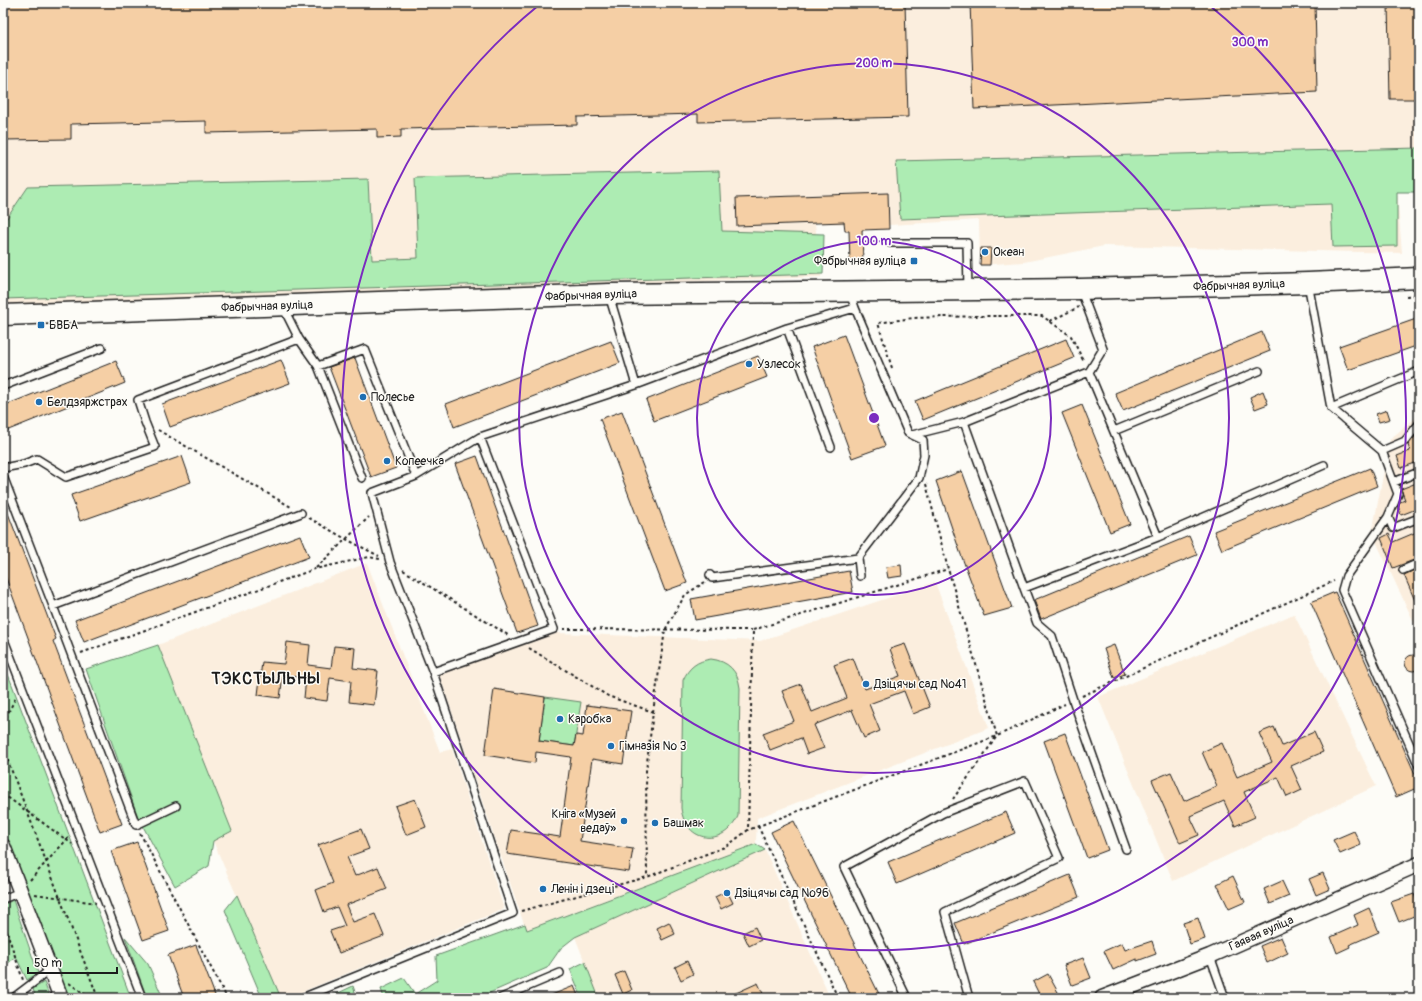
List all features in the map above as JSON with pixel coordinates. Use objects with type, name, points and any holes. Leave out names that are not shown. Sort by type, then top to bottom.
[{"type":"main road","name":"Фабрычная вуліца","points":[[3,315],[609,294],[852,300],[968,290],[1080,289],[1308,283],[1419,278]]},
{"type":"street","points":[[3,846],[61,998]]},
{"type":"street","name":"Гаявая вуліца","points":[[1102,998],[1210,956],[1419,864]]},
{"type":"lane","points":[[890,243],[968,243],[968,290]]},
{"type":"lane","points":[[1308,283],[1331,408],[1382,451],[1398,494],[1388,517],[1346,576],[1342,590],[1419,766]]},
{"type":"lane","points":[[912,435],[964,422],[1089,372],[1102,349],[1080,289]]},
{"type":"lane","points":[[609,294],[636,385]]},
{"type":"lane","points":[[307,997],[513,913],[433,672],[390,562],[372,493],[416,476],[480,437],[636,385],[787,328],[852,300],[908,433],[923,440],[924,455],[919,478],[858,558],[860,576]]},
{"type":"lane","points":[[282,305],[299,339],[318,366],[362,478]]},
{"type":"lane","points":[[787,328],[831,447]]},
{"type":"lane","points":[[3,468],[24,464],[37,459],[66,477],[155,447],[138,400],[299,339]]},
{"type":"lane","points":[[3,386],[102,348]]},
{"type":"lane","points":[[318,366],[365,349],[416,476]]},
{"type":"lane","points":[[1114,431],[1259,371]]},
{"type":"lane","points":[[1331,408],[1419,371]]},
{"type":"lane","points":[[1089,372],[1158,537]]},
{"type":"lane","points":[[964,422],[1037,623],[1052,636],[1126,849]]},
{"type":"lane","points":[[1382,451],[1405,440],[1419,424]]},
{"type":"lane","points":[[433,672],[554,629],[480,437]]},
{"type":"lane","points":[[1024,588],[1158,537],[1324,465]]},
{"type":"lane","points":[[1394,482],[1419,472]]},
{"type":"lane","points":[[3,476],[54,606],[136,825],[176,806]]},
{"type":"lane","points":[[54,606],[302,513]]},
{"type":"lane","points":[[1388,517],[1393,528],[1419,518]]},
{"type":"lane","points":[[711,577],[858,558]]},
{"type":"lane","points":[[1403,570],[1419,563]]},
{"type":"lane","points":[[3,637],[142,998]]},
{"type":"lane","points":[[907,998],[844,867],[943,813],[1025,781],[1059,858],[945,912],[969,998]]},
{"type":"lane","points":[[3,898],[20,892]]},
{"type":"lane","points":[[1210,956],[1225,998]]},
{"type":"lane","points":[[13,998],[50,970]]},
{"type":"lane","points":[[501,998],[560,973]]},
{"type":"path","points":[[892,368],[878,323],[914,318],[1042,316],[1071,336],[1089,372]]},
{"type":"path","points":[[145,422],[346,539],[390,562],[608,696],[653,712]]},
{"type":"path","points":[[922,466],[948,569],[997,736]]},
{"type":"path","points":[[315,569],[376,509]]},
{"type":"path","points":[[72,656],[315,569],[369,557],[390,562]]},
{"type":"path","points":[[554,629],[752,630],[948,569]]},
{"type":"path","points":[[513,913],[647,876],[727,846],[748,830],[997,736],[1346,576]]},
{"type":"path","points":[[647,876],[646,771],[665,630],[685,595],[711,577]]},
{"type":"path","points":[[748,830],[752,630]]},
{"type":"path","points":[[3,723],[22,686]]},
{"type":"path","points":[[943,813],[997,736]]},
{"type":"path","points":[[3,748],[98,998]]},
{"type":"path","points":[[3,794],[27,813],[87,854]]},
{"type":"path","points":[[136,825],[227,998]]},
{"type":"path","points":[[758,826],[838,998]]},
{"type":"path","points":[[20,892],[77,829]]},
{"type":"path","points":[[20,892],[106,904]]},
{"type":"path","points":[[3,920],[26,988]]},
{"type":"shaded area","points":[[3,3],[1419,3],[1419,192],[1397,192],[1402,253],[1104,246],[1024,262],[980,265],[979,220],[889,225],[815,223],[821,277],[3,306]]},
{"type":"shaded area","points":[[1419,415],[1419,633],[1372,533],[1390,439]]},
{"type":"shaded area","points":[[367,563],[440,752],[452,749],[504,909],[287,998],[281,998],[213,841],[231,831],[158,645]]},
{"type":"shaded area","name":"Гімназія № 3","points":[[935,582],[989,728],[757,818],[756,844],[526,930],[439,674],[557,633],[760,641]]},
{"type":"shaded area","points":[[1294,614],[1376,786],[1173,881],[1098,697]]},
{"type":"shaded area","name":"Дзіцячы сад №96","points":[[765,850],[830,998],[599,998],[575,937]]},
{"type":"green space","points":[[1419,148],[1419,192],[1397,192],[1397,246],[1333,247],[1331,204],[900,219],[896,161]]},
{"type":"green space","points":[[719,171],[722,231],[824,234],[823,274],[3,299],[3,221],[7,218],[28,187],[368,179],[372,260],[418,258],[415,178]]},
{"type":"green space","points":[[158,645],[232,831],[213,841],[209,866],[175,886],[138,817],[86,669]]},
{"type":"green space","points":[[711,659],[722,662],[731,668],[739,682],[738,816],[732,826],[724,833],[715,837],[706,837],[697,834],[690,829],[684,820],[681,808],[683,680],[694,665]]},
{"type":"green space","points":[[3,661],[131,998],[68,998],[3,828]]},
{"type":"green space","name":"Каробка","points":[[545,697],[581,702],[574,746],[539,741]]},
{"type":"green space","points":[[756,844],[765,850],[575,937],[561,948],[547,968],[478,998],[384,998],[381,989],[404,978],[415,994],[437,980],[436,956],[525,924],[527,930]]},
{"type":"green space","points":[[237,895],[281,998],[262,998],[225,910]]},
{"type":"green space","points":[[13,900],[38,973],[27,980],[16,957],[3,967],[3,905]]},
{"type":"green space","points":[[125,937],[148,964],[163,998],[147,998]]},
{"type":"green space","points":[[585,962],[599,998],[582,998],[570,969]]},
{"type":"green space","points":[[44,982],[50,998],[36,998],[33,989]]},
{"type":"green space","points":[[353,986],[357,998],[328,998]]},
{"type":"building","points":[[3,3],[905,3],[908,117],[698,122],[698,114],[577,117],[577,125],[401,129],[401,137],[377,138],[377,129],[206,133],[206,121],[71,124],[71,139],[3,140]]},
{"type":"building","points":[[970,3],[1315,3],[1317,92],[974,109]]},
{"type":"building","points":[[1388,3],[1419,3],[1419,99],[1390,99]]},
{"type":"building","points":[[888,193],[889,229],[862,230],[863,262],[850,263],[849,231],[845,231],[844,222],[737,226],[736,198]]},
{"type":"building","name":"Океан","points":[[981,248],[991,248],[990,265],[980,265]]},
{"type":"building","points":[[1419,318],[1419,345],[1348,370],[1339,346]]},
{"type":"building","points":[[1262,332],[1270,351],[1123,411],[1115,393]]},
{"type":"building","points":[[844,335],[885,446],[852,458],[812,347]]},
{"type":"building","points":[[1066,339],[1074,358],[923,420],[915,401]]},
{"type":"building","points":[[611,341],[620,363],[454,427],[446,404]]},
{"type":"building","points":[[758,356],[767,377],[654,421],[646,400]]},
{"type":"building","points":[[355,358],[396,468],[371,477],[329,367]]},
{"type":"building","points":[[281,360],[290,383],[170,427],[162,404]]},
{"type":"building","points":[[116,361],[125,383],[6,431],[3,425],[3,406]]},
{"type":"building","points":[[1263,391],[1268,404],[1255,409],[1250,397]]},
{"type":"building","points":[[1082,405],[1130,524],[1110,532],[1062,413]]},
{"type":"building","points":[[1387,410],[1390,419],[1379,422],[1376,414]]},
{"type":"building","points":[[622,411],[687,583],[665,591],[600,419]]},
{"type":"building","points":[[1419,434],[1419,467],[1417,467],[1415,463],[1401,468],[1397,456],[1410,451],[1408,445],[1416,435]]},
{"type":"building","points":[[182,456],[191,482],[80,521],[71,495]]},
{"type":"building","points":[[477,456],[538,626],[517,633],[455,464]]},
{"type":"building","points":[[1370,468],[1377,486],[1222,550],[1214,531]]},
{"type":"building","points":[[962,471],[1012,608],[984,616],[936,481]]},
{"type":"building","points":[[1419,482],[1419,508],[1401,515],[1398,506],[1400,502],[1405,500],[1401,489]]},
{"type":"building","points":[[3,500],[56,639],[53,641],[122,824],[100,832],[3,570]]},
{"type":"building","points":[[1419,531],[1419,558],[1393,568],[1381,538],[1389,534],[1393,542]]},
{"type":"building","points":[[300,535],[309,557],[84,642],[75,620]]},
{"type":"building","points":[[1189,536],[1197,555],[1041,619],[1034,600]]},
{"type":"building","points":[[901,565],[902,576],[888,578],[886,567]]},
{"type":"building","points":[[1419,568],[1419,610],[1404,575]]},
{"type":"building","points":[[849,571],[853,592],[695,620],[691,599]]},
{"type":"building","points":[[1335,592],[1419,783],[1419,787],[1396,797],[1311,602]]},
{"type":"building","points":[[287,642],[310,645],[308,665],[331,668],[334,646],[355,648],[353,668],[378,671],[374,705],[349,702],[351,681],[330,678],[327,701],[304,698],[306,678],[283,675],[280,698],[258,695],[262,662],[284,664]]},
{"type":"building","points":[[905,644],[930,707],[913,714],[904,691],[869,704],[880,731],[864,738],[852,710],[814,725],[824,748],[807,754],[801,738],[770,750],[763,733],[794,721],[782,691],[801,684],[812,712],[847,698],[834,665],[853,658],[865,689],[900,676],[890,649]]},
{"type":"building","points":[[1114,645],[1125,674],[1114,678],[1104,649]]},
{"type":"building","points":[[1413,655],[1420,660],[1421,663],[1416,670],[1413,671],[1406,666],[1405,663],[1410,656]]},
{"type":"building","points":[[494,689],[545,697],[539,741],[574,746],[576,735],[583,736],[587,705],[631,711],[623,764],[592,759],[580,841],[633,849],[629,872],[507,854],[511,830],[560,837],[571,757],[536,752],[535,763],[485,755]]},
{"type":"building","points":[[1274,727],[1282,746],[1314,732],[1323,752],[1291,766],[1302,790],[1287,797],[1278,777],[1244,792],[1255,817],[1235,826],[1224,801],[1190,816],[1199,835],[1180,843],[1152,780],[1171,772],[1184,801],[1217,786],[1202,752],[1222,743],[1237,777],[1272,762],[1259,733]]},
{"type":"building","points":[[1065,733],[1108,850],[1087,858],[1044,741]]},
{"type":"building","points":[[415,799],[426,827],[406,835],[395,806]]},
{"type":"building","points":[[1006,812],[1015,833],[897,884],[888,862]]},
{"type":"building","points":[[794,821],[881,998],[852,998],[771,832]]},
{"type":"building","points":[[361,829],[369,849],[347,857],[355,876],[378,867],[387,889],[346,905],[353,922],[375,914],[384,936],[339,953],[330,931],[345,926],[337,907],[324,912],[316,890],[333,883],[318,845]]},
{"type":"building","points":[[1354,831],[1361,845],[1340,854],[1333,840]]},
{"type":"building","points":[[137,842],[169,931],[143,940],[111,851]]},
{"type":"building","points":[[1323,873],[1330,889],[1316,895],[1309,879]]},
{"type":"building","points":[[1070,875],[1079,897],[964,944],[955,923]]},
{"type":"building","points":[[1233,876],[1245,902],[1229,909],[1217,884]]},
{"type":"building","points":[[1282,881],[1289,896],[1270,904],[1264,889]]},
{"type":"building","points":[[727,891],[733,903],[721,909],[715,897]]},
{"type":"building","points":[[1414,894],[1419,907],[1419,914],[1399,922],[1391,902]]},
{"type":"building","points":[[1369,908],[1379,932],[1349,945],[1350,947],[1337,953],[1331,937],[1358,925],[1354,915]]},
{"type":"building","points":[[1198,918],[1205,939],[1190,944],[1183,923]]},
{"type":"building","points":[[669,922],[675,934],[662,940],[657,928]]},
{"type":"building","points":[[755,927],[761,940],[749,946],[743,933]]},
{"type":"building","points":[[1281,937],[1288,953],[1267,963],[1260,946]]},
{"type":"building","points":[[1152,941],[1156,954],[1137,961],[1137,959],[1113,970],[1104,951],[1122,943],[1125,950]]},
{"type":"building","points":[[196,945],[216,998],[184,998],[168,955]]},
{"type":"building","points":[[1083,958],[1091,978],[1072,985],[1064,965]]},
{"type":"building","points":[[687,961],[693,974],[681,980],[675,967]]},
{"type":"building","points":[[624,971],[632,990],[623,994],[615,975]]},
{"type":"building","points":[[1048,974],[1059,994],[1051,998],[1041,998],[1033,982]]},
{"type":"building","points":[[758,983],[765,998],[725,998]]},
{"type":"building","points":[[574,986],[579,998],[544,998]]},
{"type":"place","name":"Океан","points":[[985,252]]},
{"type":"place","name":"Фабрычная вуліца","points":[[914,261]]},
{"type":"place","name":"БВБА","points":[[41,325]]},
{"type":"place","name":"Узлесок","points":[[749,364]]},
{"type":"place","name":"Полесье","points":[[363,397]]},
{"type":"place","name":"Белдзяржстрах","points":[[39,402]]},
{"type":"place","name":"Копеечка","points":[[387,461]]},
{"type":"place","name":"Дзіцячы сад №41","points":[[866,684]]},
{"type":"place","name":"Каробка","points":[[560,719]]},
{"type":"place","name":"Гімназія № 3","points":[[611,746]]},
{"type":"place","name":"Кніга «Музей ведаў»","points":[[624,821]]},
{"type":"place","name":"Башмак","points":[[655,823]]},
{"type":"place","name":"Ленін і дзеці","points":[[543,889]]},
{"type":"place","name":"Дзіцячы сад №96","points":[[727,893]]},
{"type":"district","name":"ТЭКСТЫЛЬНЫ","points":[[266,678]]}]
